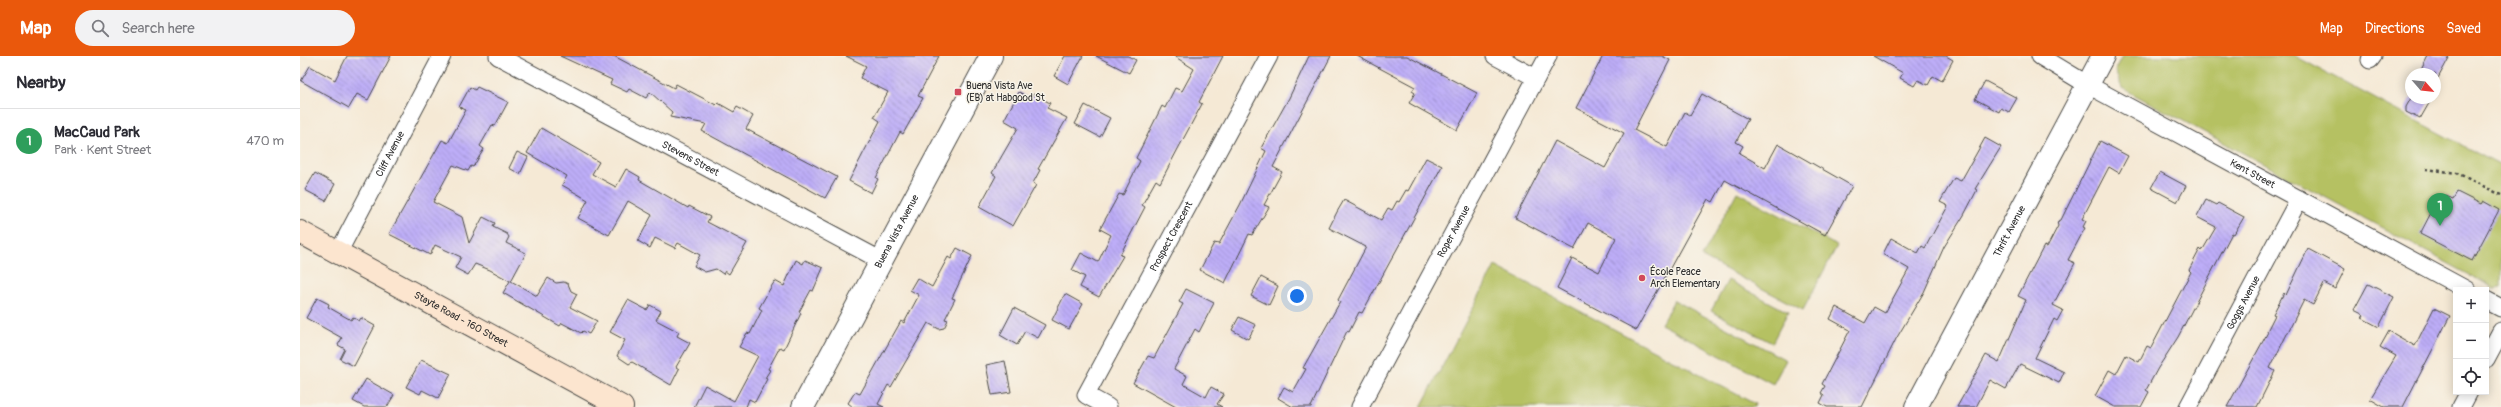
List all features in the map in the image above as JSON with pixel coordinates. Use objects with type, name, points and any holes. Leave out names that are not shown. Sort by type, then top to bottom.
[{"type":"main road","name":"Stayte Road - 160 Street","points":[[300,232],[622,407]]},
{"type":"street","name":"Cliff Avenue","points":[[338,252],[442,56]]},
{"type":"street","name":"Stevens Street","points":[[498,56],[882,261]]},
{"type":"street","name":"Buena Vista Avenue","points":[[803,407],[991,56]]},
{"type":"street","name":"Prospect Crescent","points":[[1108,407],[1086,395],[1269,56]]},
{"type":"street","points":[[1495,56],[1536,78]]},
{"type":"street","name":"Roper Avenue","points":[[1360,407],[1548,56]]},
{"type":"street","name":"Kent Street","points":[[2040,56],[2088,85],[2461,287]]},
{"type":"street","name":"Thrift Avenue","points":[[1916,407],[2103,56]]},
{"type":"street","name":"Goggs Avenue","points":[[2188,407],[2299,199]]},
{"type":"street","points":[[2489,302],[2501,308]]},
{"type":"street","points":[[2489,353],[2501,331]]},
{"type":"street","points":[[2461,407],[2467,395]]},
{"type":"path","points":[[2426,169],[2457,173],[2501,195]]},
{"type":"green space","points":[[2123,56],[2295,56],[2501,166],[2501,287],[2494,288],[2122,88],[2115,71]]},
{"type":"green space","points":[[1737,192],[1837,246],[1803,310],[1702,257]]},
{"type":"green space","points":[[1495,266],[1755,404],[1754,407],[1421,407]]},
{"type":"green space","points":[[1728,280],[1788,312],[1772,343],[1711,311]]},
{"type":"green space","points":[[1674,300],[1786,360],[1773,384],[1661,324]]},
{"type":"building","points":[[347,56],[391,56],[368,100],[357,94],[349,108],[301,81],[310,66],[335,80]]},
{"type":"building","points":[[560,56],[614,56],[674,88],[676,84],[716,105],[718,103],[734,112],[737,107],[753,116],[746,129],[837,177],[825,198],[702,131],[706,124],[670,117],[672,112],[650,92],[646,98],[629,89],[627,92],[610,84],[612,80]]},
{"type":"building","points":[[846,56],[939,56],[918,96],[923,98],[903,134],[900,132],[876,178],[878,179],[871,193],[849,181],[880,121],[874,117],[888,92],[860,78],[866,66]]},
{"type":"building","points":[[1065,56],[1083,56],[1068,84],[1054,76]]},
{"type":"building","points":[[1096,56],[1128,56],[1136,60],[1129,73]]},
{"type":"building","points":[[1174,56],[1223,56],[1199,102],[1202,104],[1160,183],[1156,180],[1142,205],[1145,207],[1120,255],[1123,256],[1099,297],[1080,287],[1085,277],[1072,270],[1081,253],[1098,262],[1111,235],[1100,229],[1119,194],[1123,195],[1140,161],[1136,158],[1162,106],[1165,108],[1175,88],[1182,91],[1194,69]]},
{"type":"building","points":[[1309,56],[1331,56],[1273,167],[1282,172],[1264,205],[1269,207],[1252,235],[1249,234],[1225,283],[1200,270],[1214,243],[1219,244],[1240,205],[1266,151],[1261,148],[1289,98]]},
{"type":"building","points":[[1357,56],[1407,56],[1477,93],[1457,130],[1409,103],[1415,93],[1412,91],[1415,87]]},
{"type":"building","points":[[1603,56],[1662,56],[1670,60],[1634,130],[1667,147],[1685,112],[1690,115],[1702,94],[1748,119],[1736,142],[1743,146],[1739,153],[1765,168],[1778,144],[1852,186],[1825,235],[1725,180],[1713,202],[1708,199],[1636,330],[1557,288],[1572,258],[1599,272],[1616,238],[1588,223],[1574,249],[1515,218],[1555,141],[1605,168],[1624,133],[1576,108]]},
{"type":"building","points":[[1873,56],[1946,56],[1953,60],[1942,81],[1933,76],[1928,85],[1918,80],[1914,86],[1900,78],[1903,73]]},
{"type":"building","points":[[2428,56],[2450,56],[2441,73],[2441,68],[2422,68]]},
{"type":"building","points":[[1985,81],[2017,98],[2009,112],[2001,108],[1999,112],[1975,99]]},
{"type":"building","points":[[470,87],[475,90],[477,87],[508,102],[495,126],[492,125],[480,146],[484,149],[473,167],[471,166],[468,171],[453,165],[433,202],[462,217],[469,243],[483,217],[495,223],[493,227],[507,234],[509,237],[506,243],[526,253],[511,281],[537,296],[548,278],[556,283],[564,282],[568,284],[571,291],[577,294],[570,307],[597,321],[589,334],[583,331],[581,333],[562,323],[560,326],[503,293],[510,281],[490,270],[475,264],[468,275],[455,268],[461,257],[435,245],[430,255],[389,234],[442,140],[448,143],[466,110],[459,107]]},
{"type":"building","points":[[1019,92],[1031,99],[1033,94],[1050,103],[1047,108],[1067,118],[1038,169],[1040,170],[1033,183],[1036,185],[1013,226],[979,207],[996,176],[992,173],[1018,128],[1004,120]]},
{"type":"building","points":[[2408,104],[2429,104],[2420,119],[2406,112]]},
{"type":"building","points":[[1085,105],[1110,118],[1100,137],[1075,124]]},
{"type":"building","points":[[541,128],[599,162],[592,174],[616,187],[626,169],[640,177],[639,180],[688,208],[689,206],[710,217],[707,222],[747,243],[729,274],[725,271],[723,274],[716,269],[705,272],[694,266],[700,255],[678,243],[675,248],[655,238],[650,248],[638,241],[652,215],[628,201],[609,235],[578,218],[588,200],[562,185],[567,176],[527,153]]},
{"type":"building","points":[[1985,138],[2001,147],[1975,189],[1977,190],[1964,215],[1944,247],[1924,292],[1896,339],[1862,407],[1827,407],[1820,403],[1824,395],[1821,393],[1825,386],[1822,384],[1850,330],[1830,319],[1836,307],[1865,323],[1874,307],[1885,313],[1909,269],[1883,254],[1891,238],[1918,253],[1922,246],[1925,248],[1948,206],[1940,202],[1954,178],[1961,181]]},
{"type":"building","points":[[2100,141],[2128,156],[2119,173],[2109,167],[2082,219],[2086,221],[2083,227],[2085,228],[2068,260],[2075,263],[2053,305],[2063,310],[2057,321],[2054,319],[2035,358],[2064,372],[2059,383],[2020,364],[2006,389],[1990,380],[1976,407],[1957,407],[1986,355],[1999,362],[2026,300],[2018,296],[2044,246],[2047,247],[2058,226],[2057,222],[2061,220]]},
{"type":"building","points":[[517,152],[528,157],[520,174],[509,168]]},
{"type":"building","points":[[1426,158],[1442,166],[1362,313],[1359,312],[1349,332],[1347,331],[1311,407],[1293,407],[1278,398],[1284,387],[1293,392],[1306,369],[1303,368],[1340,302],[1338,300],[1366,247],[1329,228],[1337,212],[1344,200],[1381,220],[1388,208],[1392,210],[1406,190],[1408,191]]},
{"type":"building","points":[[2160,172],[2186,186],[2177,202],[2151,188]]},
{"type":"building","points":[[315,173],[335,184],[326,201],[305,190]]},
{"type":"building","points":[[2457,192],[2481,204],[2483,201],[2499,210],[2472,261],[2420,234],[2434,207],[2439,210],[2446,196],[2453,199]]},
{"type":"building","points":[[2206,200],[2216,205],[2218,203],[2244,217],[2234,234],[2232,233],[2178,337],[2146,390],[2149,392],[2141,407],[2115,407],[2095,396],[2109,370],[2116,374],[2126,355],[2139,362],[2147,346],[2151,348],[2191,272],[2189,270],[2200,249],[2202,251],[2216,227],[2197,217]]},
{"type":"building","points":[[957,248],[972,256],[952,298],[955,299],[945,319],[948,320],[944,328],[939,329],[928,323],[891,387],[888,385],[878,404],[884,407],[853,407],[848,403],[855,392],[860,394],[901,321],[904,323],[919,295],[910,290],[917,278],[932,287],[948,257],[951,259]]},
{"type":"building","points":[[2308,249],[2345,269],[2335,289],[2324,283],[2313,305],[2304,300],[2270,368],[2275,371],[2257,407],[2227,407],[2268,332],[2267,331],[2275,315],[2273,314],[2284,293],[2286,295]]},
{"type":"building","points":[[796,260],[803,264],[805,260],[823,268],[813,291],[811,290],[799,312],[801,313],[784,349],[780,347],[768,369],[770,370],[765,378],[767,379],[755,402],[749,399],[746,407],[694,407],[705,385],[734,401],[758,356],[739,347],[747,333],[750,334],[762,310],[759,308],[771,287],[775,281],[784,286]]},
{"type":"building","points":[[1261,277],[1278,286],[1269,305],[1251,296]]},
{"type":"building","points":[[2368,284],[2394,297],[2379,327],[2362,318],[2364,315],[2354,310]]},
{"type":"building","points":[[1186,289],[1214,303],[1199,332],[1195,329],[1174,369],[1187,376],[1183,384],[1206,397],[1211,387],[1224,394],[1217,404],[1222,407],[1176,407],[1133,383],[1148,356],[1154,358],[1183,304],[1179,302]]},
{"type":"building","points":[[1065,294],[1083,304],[1069,329],[1052,320]]},
{"type":"building","points":[[317,298],[329,304],[328,307],[351,320],[353,317],[359,321],[361,318],[375,326],[354,366],[340,359],[345,349],[338,345],[342,338],[306,318]]},
{"type":"building","points":[[628,300],[647,310],[650,305],[661,311],[656,320],[679,332],[677,336],[690,343],[676,367],[679,369],[671,385],[632,362],[629,364],[617,356],[625,340],[610,332]]},
{"type":"building","points":[[1014,308],[1045,325],[1038,338],[1025,331],[1017,345],[1000,335]]},
{"type":"building","points":[[2434,308],[2450,316],[2403,407],[2384,407],[2370,399],[2396,356],[2380,347],[2389,331],[2415,346]]},
{"type":"building","points":[[1239,317],[1256,325],[1248,339],[1232,330]]},
{"type":"building","points":[[421,360],[451,374],[438,398],[422,390],[420,394],[406,387]]},
{"type":"building","points":[[1005,361],[1011,392],[992,395],[986,365]]},
{"type":"building","points":[[366,379],[394,395],[387,407],[364,407],[353,401]]},
{"type":"place","name":"Buena Vista Ave (EB) at Habgood St","points":[[958,92]]},
{"type":"place","name":"MacCaud Park","points":[[2440,226]]},
{"type":"place","name":"École Peace Arch Elementary","points":[[1642,278]]}]
